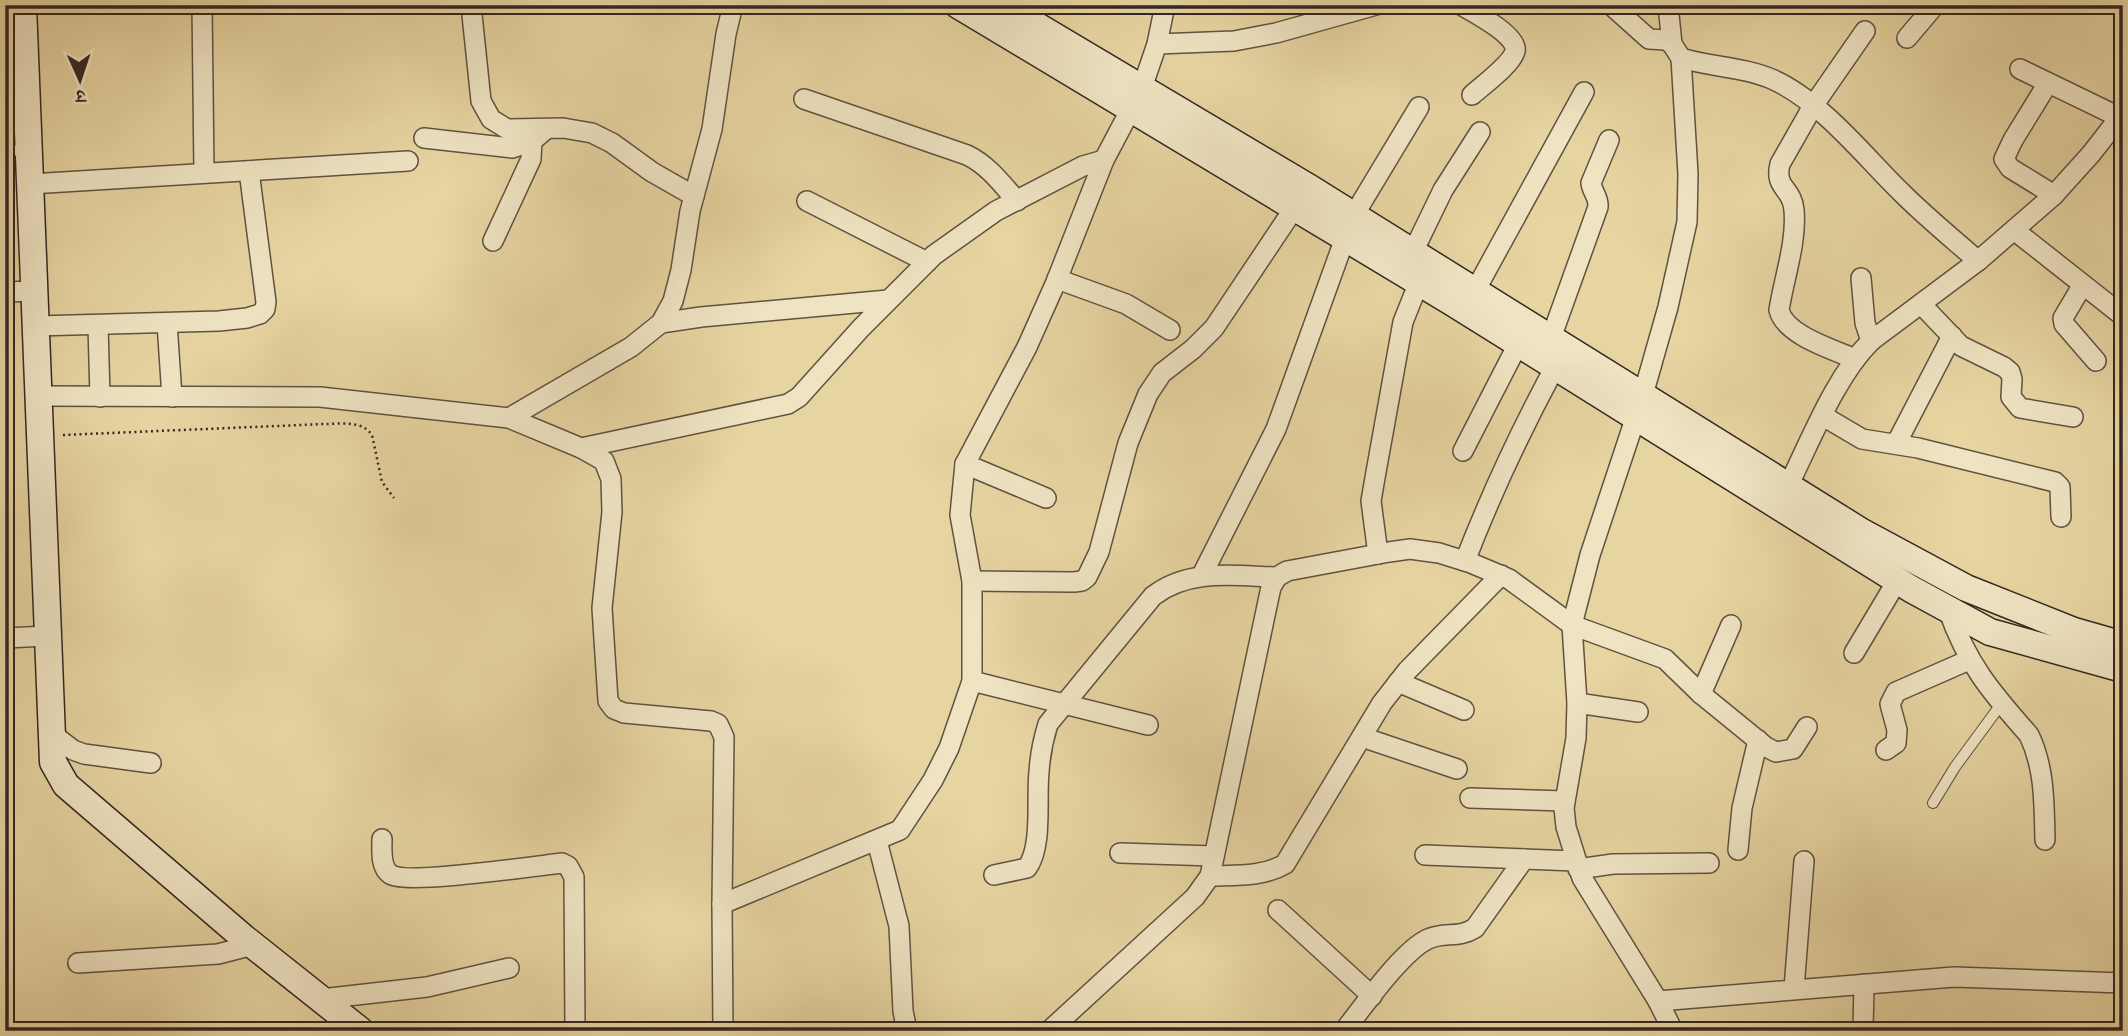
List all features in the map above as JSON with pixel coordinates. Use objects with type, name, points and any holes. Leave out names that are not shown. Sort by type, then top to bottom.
[{"type":"main road","points":[[23,5],[17,150],[30,184],[53,762],[66,785],[253,945],[361,1031]]},
{"type":"main road","points":[[958,5],[1137,99],[1350,227],[1419,282],[1555,367],[1639,406],[1788,486],[1862,532],[1966,588],[2074,631],[2123,645]]},
{"type":"main road","points":[[1002,5],[1295,207],[1413,252],[1550,338],[1639,406],[1898,581],[1990,632],[2123,669]]},
{"type":"street","points":[[202,5],[204,173]]},
{"type":"street","points":[[471,5],[481,102],[486,113],[507,129],[538,135]]},
{"type":"street","points":[[509,418],[631,346],[661,323],[667,314],[676,289],[694,196],[712,129],[733,5]]},
{"type":"street","points":[[722,904],[900,830],[933,780],[949,748],[972,681],[972,581],[960,515],[965,464],[1027,347],[1104,160],[1137,99],[1157,44],[1165,5]]},
{"type":"street","points":[[1157,44],[1234,41],[1276,33],[1376,5]]},
{"type":"street","points":[[1461,5],[1504,33],[1515,44],[1510,60],[1472,95]]},
{"type":"street","points":[[1611,5],[1649,39],[1666,40],[1676,51],[1776,81],[1813,106],[1904,195],[1978,261]]},
{"type":"street","points":[[1668,5],[1676,51],[1688,174],[1687,222],[1668,307],[1590,555],[1572,625],[1577,703],[1576,738],[1566,801],[1566,827],[1576,865],[1658,1001],[1673,1031]]},
{"type":"street","points":[[1908,38],[1935,5]]},
{"type":"street","points":[[1854,359],[1794,331],[1781,318],[1779,310],[1793,230],[1794,207],[1790,195],[1779,181],[1778,173],[1780,164],[1813,106],[1865,31]]},
{"type":"street","points":[[1788,486],[1854,359],[1871,341],[1978,261],[2054,195],[2121,115],[2020,69]]},
{"type":"street","points":[[2048,83],[2012,140],[2004,159],[2010,168],[2054,195]]},
{"type":"street","points":[[1475,291],[1584,92]]},
{"type":"street","points":[[804,99],[977,159],[1017,201]]},
{"type":"street","points":[[1202,575],[1276,429],[1350,227],[1419,107]]},
{"type":"street","points":[[424,138],[504,148],[522,146],[538,135],[563,128],[592,133],[694,196]]},
{"type":"street","points":[[1413,252],[1443,190],[1480,132]]},
{"type":"street","points":[[493,241],[531,159],[538,135]]},
{"type":"street","points":[[1550,338],[1598,207],[1591,183],[1609,140]]},
{"type":"street","points":[[582,448],[788,404],[799,397],[888,300],[927,262],[996,211],[1083,166],[1104,160]]},
{"type":"street","points":[[30,184],[408,161]]},
{"type":"street","points":[[36,326],[167,323],[247,318],[260,314],[265,309],[249,171]]},
{"type":"street","points":[[807,201],[851,226],[927,262]]},
{"type":"street","points":[[972,581],[1074,582],[1087,577],[1100,552],[1128,443],[1147,394],[1162,373],[1214,328],[1295,207]]},
{"type":"street","points":[[2014,230],[2123,316]]},
{"type":"street","points":[[1861,278],[1865,323],[1871,341]]},
{"type":"street","points":[[1057,279],[1126,304],[1170,330]]},
{"type":"street","points":[[1378,554],[1371,502],[1403,322],[1419,282]]},
{"type":"street","points":[[2082,286],[2063,318],[2064,324],[2096,361]]},
{"type":"street","points":[[5,292],[34,291]]},
{"type":"street","points":[[661,323],[888,300]]},
{"type":"street","points":[[1921,304],[1961,346],[2010,372],[2011,397],[2020,408],[2073,417]]},
{"type":"street","points":[[167,323],[172,397]]},
{"type":"street","points":[[98,325],[100,397]]},
{"type":"street","points":[[1896,444],[1952,336]]},
{"type":"street","points":[[1463,451],[1518,344]]},
{"type":"street","points":[[1465,561],[1487,503],[1529,414],[1555,367]]},
{"type":"street","points":[[39,396],[320,397],[509,418],[582,448],[604,461],[611,479],[612,512],[602,608],[608,701],[614,709],[624,713],[711,720],[718,724],[724,737],[723,1031]]},
{"type":"street","points":[[1823,416],[1862,439],[1896,444],[2055,482],[2060,487],[2061,517]]},
{"type":"street","points":[[965,464],[1046,498]]},
{"type":"street","points":[[994,875],[1027,868],[1032,861],[1036,834],[1038,772],[1048,724],[1153,596],[1165,586],[1202,575],[1277,576],[1307,566],[1410,549],[1439,553],[1501,575],[1527,590],[1572,625],[1665,659],[1701,694],[1776,752],[1793,749],[1807,727]]},
{"type":"street","points":[[1210,876],[1260,874],[1275,870],[1286,863],[1398,682],[1501,575]]},
{"type":"street","points":[[1049,1031],[1195,897],[1210,876],[1271,587],[1277,576]]},
{"type":"street","points":[[1854,653],[1898,581]]},
{"type":"street","points":[[1948,609],[1969,660],[2029,735],[2038,756],[2045,840]]},
{"type":"street","points":[[1701,694],[1731,625]]},
{"type":"street","points":[[5,638],[48,636]]},
{"type":"street","points":[[1886,750],[1896,743],[1897,730],[1890,704],[1896,692],[1969,660]]},
{"type":"street","points":[[972,681],[1148,725]]},
{"type":"street","points":[[1398,682],[1464,710]]},
{"type":"street","points":[[1577,703],[1638,712]]},
{"type":"street","points":[[51,733],[78,753],[151,763]]},
{"type":"street","points":[[1362,737],[1457,769]]},
{"type":"street","points":[[1738,850],[1742,808],[1758,740]]},
{"type":"street","points":[[1470,798],[1566,801]]},
{"type":"street","points":[[382,839],[383,863],[386,870],[396,877],[450,875],[562,863],[568,866],[574,877],[575,1031]]},
{"type":"street","points":[[877,841],[899,926],[903,1011],[907,1031]]},
{"type":"street","points":[[1120,853],[1214,856]]},
{"type":"street","points":[[1425,855],[1524,859],[1576,865],[1709,863]]},
{"type":"street","points":[[1344,1031],[1389,975],[1426,940],[1465,934],[1475,928],[1524,859]]},
{"type":"street","points":[[1794,989],[1804,861]]},
{"type":"street","points":[[1278,910],[1372,996]]},
{"type":"street","points":[[78,963],[218,954],[253,945]]},
{"type":"street","points":[[321,999],[427,987],[509,968]]},
{"type":"street","points":[[1658,1001],[1954,977],[2123,983]]},
{"type":"street","points":[[1863,1031],[1864,984]]},
{"type":"lane","points":[[1933,803],[1955,767],[2002,703]]},
{"type":"path","points":[[40,436],[311,424],[360,425],[372,435],[382,482],[394,498]]}]
